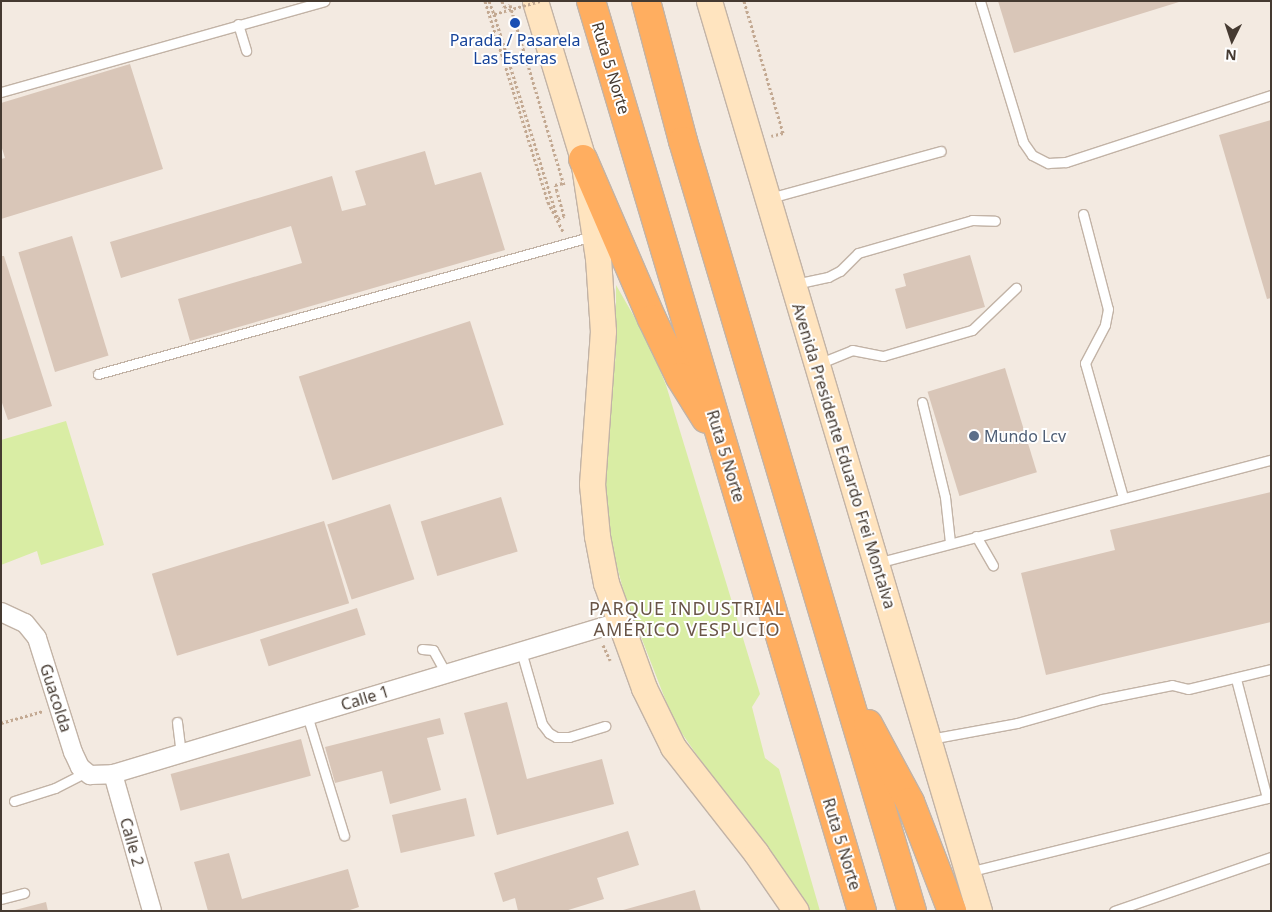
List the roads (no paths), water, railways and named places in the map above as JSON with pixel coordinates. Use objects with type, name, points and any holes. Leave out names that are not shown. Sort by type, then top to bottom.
[{"type":"highway","name":"Ruta 5 Norte","points":[[591,1],[862,911]]},
{"type":"highway","points":[[646,1],[683,141],[912,911]]},
{"type":"highway","points":[[666,1],[683,141]]},
{"type":"highway","points":[[583,159],[680,377],[723,445]]},
{"type":"highway","points":[[845,686],[910,802],[952,911]]},
{"type":"highway","points":[[843,845],[854,911]]},
{"type":"main road","points":[[535,1],[583,159],[584,239],[603,331],[593,458],[594,512],[601,558],[618,622],[644,688],[673,748],[761,859],[796,911]]},
{"type":"main road","name":"Avenida Presidente Eduardo Frei Montalva","points":[[709,1],[980,911]]},
{"type":"street","name":"Guacolda","points":[[1,612],[17,617],[32,630],[73,752],[85,773]]},
{"type":"street","name":"Calle 1","points":[[112,774],[618,622]]},
{"type":"street","points":[[85,773],[112,774]]},
{"type":"street","name":"Calle 2","points":[[112,774],[152,911]]},
{"type":"lane","points":[[1,92],[324,1]]},
{"type":"lane","points":[[980,1],[1023,142],[1032,155],[1048,163],[1066,162],[1271,95]]},
{"type":"lane","points":[[238,24],[246,51]]},
{"type":"lane","points":[[768,199],[941,151]]},
{"type":"lane","points":[[1083,214],[1108,309],[1105,325],[1085,363],[1122,497]]},
{"type":"lane","points":[[793,284],[828,277],[840,271],[858,253],[972,220],[995,221]]},
{"type":"lane","points":[[98,374],[584,239]]},
{"type":"lane","points":[[817,365],[852,350],[883,356],[972,330],[1016,288]]},
{"type":"lane","points":[[922,402],[945,497],[950,542]]},
{"type":"lane","points":[[876,563],[1122,497],[1271,460]]},
{"type":"lane","points":[[976,536],[993,566]]},
{"type":"lane","points":[[422,649],[432,650],[446,674]]},
{"type":"lane","points":[[521,651],[542,724],[549,733],[569,737],[605,726]]},
{"type":"lane","points":[[928,739],[1008,726],[1102,699],[1172,685],[1188,689],[1236,679],[1271,669]]},
{"type":"lane","points":[[968,872],[1269,797],[1236,679]]},
{"type":"lane","points":[[307,715],[344,835]]},
{"type":"lane","points":[[177,722],[181,753]]},
{"type":"lane","points":[[14,801],[55,788],[85,773]]},
{"type":"lane","points":[[1114,911],[1271,857]]},
{"type":"lane","points":[[1,899],[24,893]]},
{"type":"place","name":"Parada / Pasarela Las Esteras","points":[[515,23]]},
{"type":"place","name":"Mundo Lcv","points":[[974,436]]},
{"type":"district","name":"PARQUE INDUSTRIAL AMÉRICO VESPUCIO","points":[[687,619]]}]
